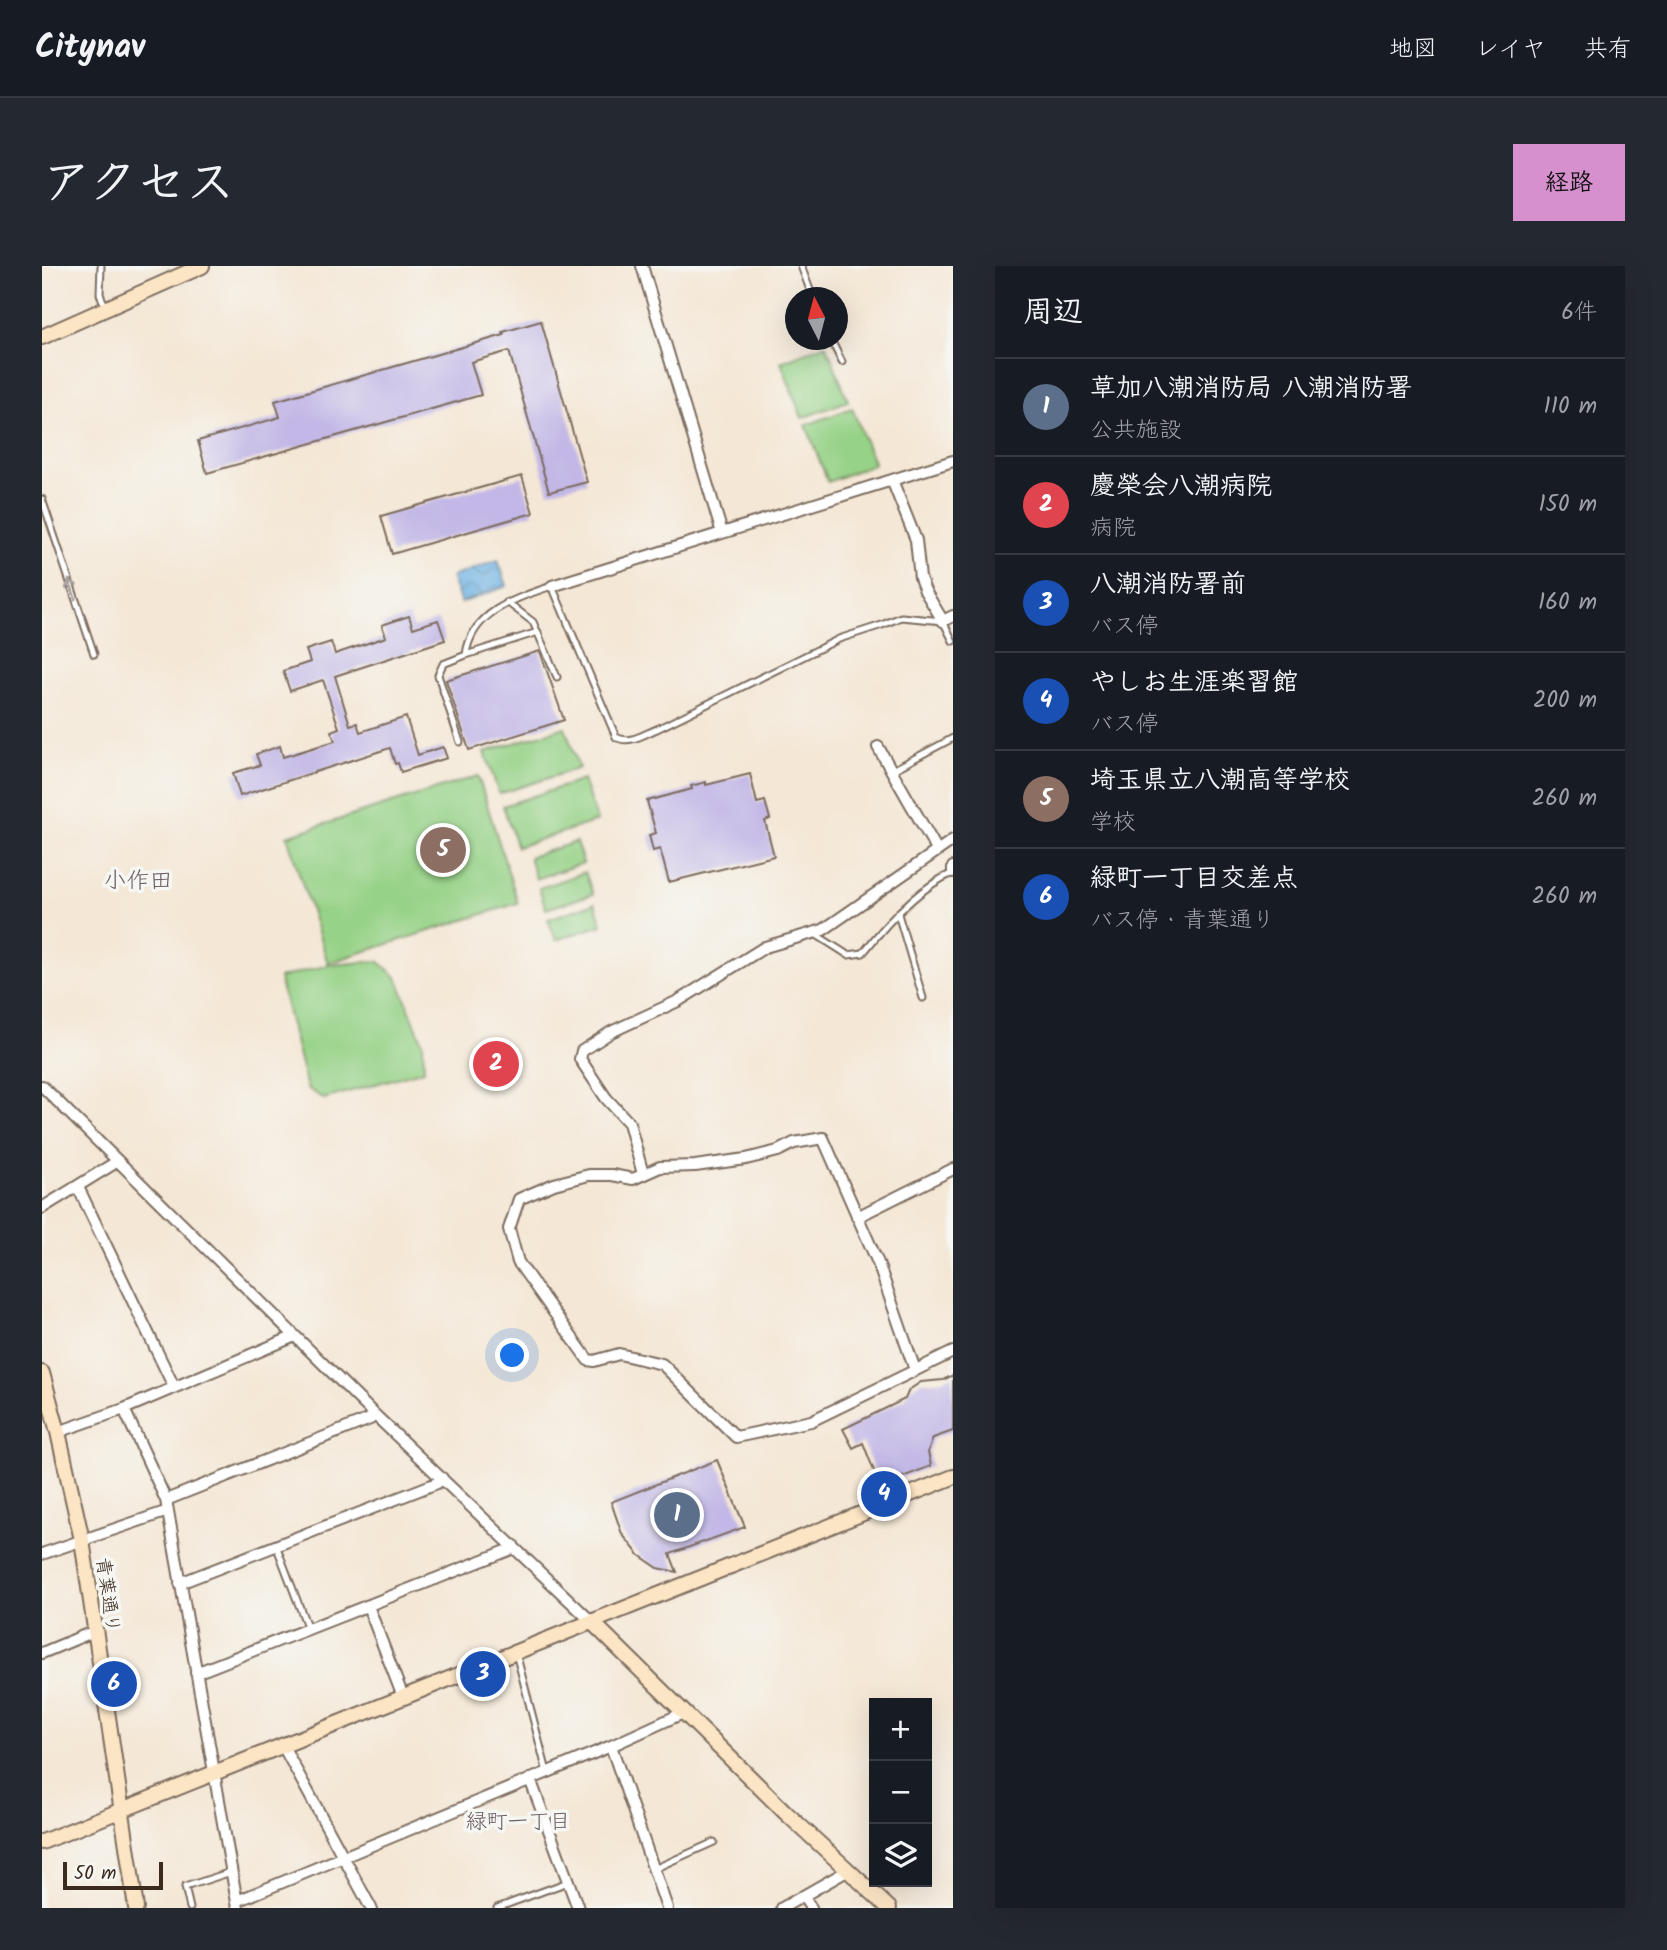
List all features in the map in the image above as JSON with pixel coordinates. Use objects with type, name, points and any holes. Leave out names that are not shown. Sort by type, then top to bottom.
[{"type":"street","points":[[42,337],[202,266]]},
{"type":"street","points":[[642,266],[722,533]]},
{"type":"street","points":[[552,586],[953,461]]},
{"type":"street","points":[[892,480],[916,540],[920,578],[925,591],[948,619]]},
{"type":"street","points":[[878,747],[937,850]]},
{"type":"street","points":[[643,1174],[629,1123],[606,1098],[580,1059],[582,1051],[611,1032],[678,1001],[765,947],[823,930],[953,840]]},
{"type":"street","points":[[953,867],[953,873]]},
{"type":"street","points":[[42,1086],[375,1415],[513,1545],[847,1871],[889,1908]]},
{"type":"street","points":[[915,1370],[878,1262],[822,1138],[794,1143],[778,1151],[746,1159],[695,1167],[660,1167],[633,1179],[589,1175],[554,1184],[519,1199],[509,1229],[519,1262],[588,1360],[594,1361],[619,1354],[662,1364],[736,1437],[811,1421],[953,1352]]},
{"type":"street","points":[[42,1208],[118,1161]]},
{"type":"street","points":[[858,1217],[953,1168]]},
{"type":"street","points":[[78,1186],[174,1387]]},
{"type":"street","points":[[58,1432],[124,1409],[295,1336]]},
{"type":"street","name":"青葉通り","points":[[42,1373],[82,1541],[136,1908]]},
{"type":"street","points":[[124,1409],[167,1505],[237,1905],[343,1857],[611,1746],[683,1713]]},
{"type":"street","points":[[42,1554],[82,1541],[375,1415]]},
{"type":"street","points":[[42,1842],[953,1477]]},
{"type":"street","points":[[180,1583],[437,1483],[442,1478]]},
{"type":"street","points":[[196,1673],[509,1550],[513,1545]]},
{"type":"street","points":[[368,1606],[403,1697]]},
{"type":"street","points":[[42,1653],[95,1631]]},
{"type":"street","points":[[282,1744],[371,1908]]},
{"type":"street","points":[[611,1746],[667,1908]]},
{"type":"street","points":[[530,1780],[578,1908]]},
{"type":"street","points":[[782,1908],[847,1871]]},
{"type":"street","points":[[803,1896],[811,1908]]},
{"type":"lane","points":[[101,266],[100,293],[106,309]]},
{"type":"lane","points":[[801,266],[809,287]]},
{"type":"lane","points":[[836,350],[842,362]]},
{"type":"lane","points":[[42,499],[94,654]]},
{"type":"lane","points":[[466,655],[467,644],[485,618],[507,602],[552,586],[616,737],[629,740],[657,729],[839,639],[901,617],[948,619],[953,641]]},
{"type":"lane","points":[[507,602],[533,622],[557,677]]},
{"type":"lane","points":[[460,742],[438,675],[443,664],[538,632]]},
{"type":"lane","points":[[891,771],[953,738]]},
{"type":"lane","points":[[813,933],[848,955],[863,953],[882,928],[931,886],[953,873]]},
{"type":"lane","points":[[898,914],[923,998]]},
{"type":"lane","points":[[276,1545],[308,1629]]},
{"type":"lane","points":[[516,1652],[547,1772]]},
{"type":"lane","points":[[654,1870],[714,1842]]},
{"type":"lane","points":[[190,1908],[185,1887],[231,1872]]},
{"type":"lane","points":[[497,1908],[568,1882]]},
{"type":"green space","points":[[811,350],[828,350],[848,401],[802,418],[781,362]]},
{"type":"green space","points":[[852,408],[874,464],[828,482],[806,425]]},
{"type":"green space","points":[[565,727],[579,768],[499,794],[485,752]]},
{"type":"green space","points":[[478,776],[518,903],[328,963],[287,836]]},
{"type":"green space","points":[[583,780],[597,821],[517,847],[503,806]]},
{"type":"green space","points":[[576,842],[583,863],[536,879],[529,857]]},
{"type":"green space","points":[[585,872],[593,894],[546,909],[539,888]]},
{"type":"green space","points":[[595,903],[602,925],[556,940],[548,919]]},
{"type":"green space","points":[[378,961],[397,977],[423,1044],[424,1070],[324,1099],[307,1088],[279,978],[329,965]]},
{"type":"water","points":[[498,560],[507,586],[461,603],[451,577]]},
{"type":"building","points":[[541,321],[587,482],[549,492],[509,351],[471,362],[481,395],[207,473],[198,441],[280,417],[275,401],[504,335],[503,332]]},
{"type":"building","points":[[522,476],[533,513],[392,554],[381,516]]},
{"type":"building","points":[[409,616],[413,628],[438,620],[445,640],[335,676],[350,725],[357,723],[360,732],[406,717],[418,755],[443,747],[447,758],[401,772],[398,763],[395,764],[390,748],[240,796],[233,773],[260,765],[256,754],[280,746],[283,757],[335,741],[331,731],[339,728],[323,680],[290,691],[283,671],[310,662],[306,650],[331,642],[335,654],[386,637],[382,625]]},
{"type":"building","points":[[540,651],[564,720],[469,750],[446,680]]},
{"type":"building","points":[[750,774],[757,803],[765,801],[770,819],[765,821],[774,856],[669,882],[660,849],[653,851],[649,835],[656,833],[647,801],[692,789],[691,786],[706,782],[706,785]]},
{"type":"building","points":[[953,1375],[953,1431],[933,1438],[928,1452],[931,1466],[880,1486],[863,1443],[853,1448],[843,1429],[905,1399],[909,1390],[921,1382],[943,1380]]},
{"type":"building","points":[[717,1460],[745,1527],[670,1554],[677,1572],[658,1568],[639,1555],[622,1534],[611,1502]]},
{"type":"place","name":"埼玉県立八潮高等学校","points":[[443,850]]},
{"type":"place","name":"慶榮会八潮病院","points":[[496,1064]]},
{"type":"place","name":"やしお生涯楽習館","points":[[884,1494]]},
{"type":"place","name":"草加八潮消防局 八潮消防署","points":[[677,1515]]},
{"type":"place","name":"八潮消防署前","points":[[483,1674]]},
{"type":"place","name":"緑町一丁目交差点","points":[[114,1684]]},
{"type":"district","name":"小作田","points":[[138,880]]},
{"type":"district","name":"緑町一丁目","points":[[518,1821]]}]
